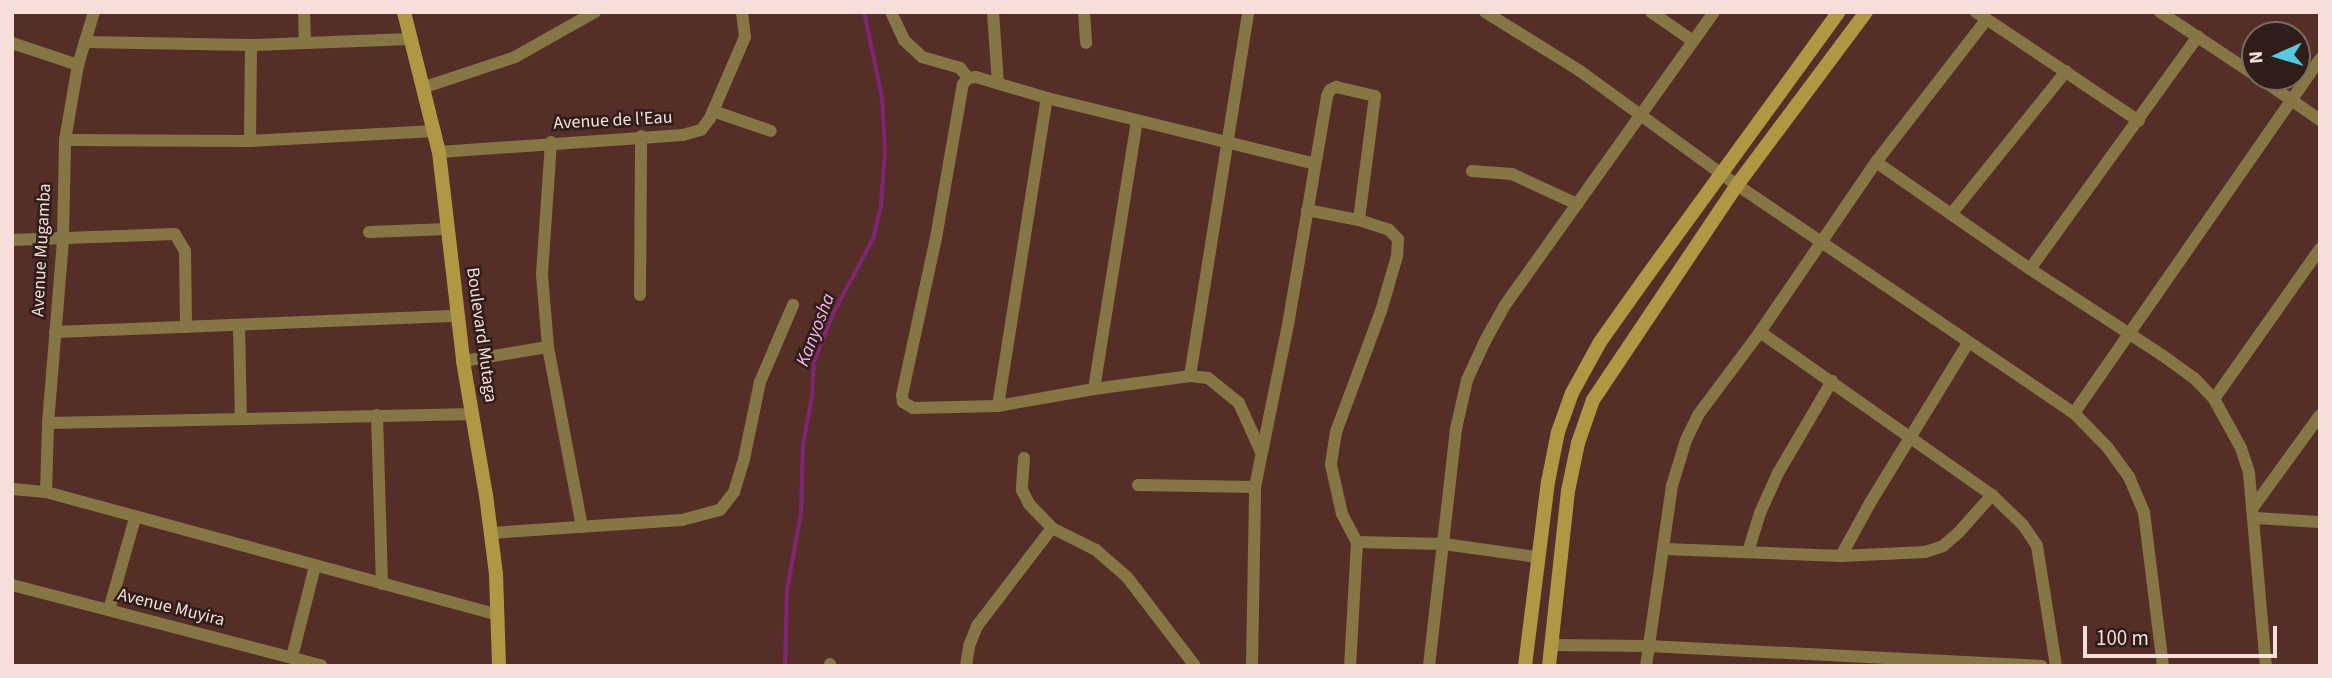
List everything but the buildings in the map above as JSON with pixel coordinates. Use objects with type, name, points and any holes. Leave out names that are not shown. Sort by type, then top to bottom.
[{"type":"street","name":"Avenue Mugamba","points":[[46,492],[48,423],[63,239],[65,140],[78,65],[94,12]]},
{"type":"street","points":[[304,12],[305,43]]},
{"type":"street","name":"Boulevard Mutaga","points":[[404,12],[425,87],[439,152],[463,360],[491,533],[499,666]]},
{"type":"street","points":[[425,87],[515,57],[595,12]]},
{"type":"street","name":"Avenue de l'Eau","points":[[439,152],[551,142],[683,135],[701,130],[713,111],[746,37],[742,12]]},
{"type":"street","points":[[891,12],[904,40],[922,57],[960,68],[968,78]]},
{"type":"street","points":[[993,12],[998,83]]},
{"type":"street","points":[[1084,12],[1086,43]]},
{"type":"street","points":[[1190,376],[1248,12]]},
{"type":"street","points":[[1485,12],[1580,71],[1721,174],[2074,413],[2108,449],[2129,477],[2144,512],[2163,666]]},
{"type":"street","points":[[1651,12],[1693,41]]},
{"type":"street","points":[[1430,666],[1456,429],[1468,380],[1505,304],[1714,12]]},
{"type":"street","points":[[1525,666],[1537,557],[1558,432],[1572,393],[1600,342],[1839,12]]},
{"type":"street","points":[[1549,666],[1568,491],[1578,443],[1593,400],[1737,185],[1866,12]]},
{"type":"street","points":[[2160,12],[2241,65]]},
{"type":"street","points":[[1646,666],[1672,486],[1686,440],[1719,385],[1760,332],[1876,162],[1981,16],[2139,121]]},
{"type":"street","points":[[2029,269],[2139,121],[2198,36]]},
{"type":"street","points":[[85,42],[251,46],[410,39]]},
{"type":"street","points":[[12,43],[78,65]]},
{"type":"street","points":[[250,141],[251,46]]},
{"type":"street","points":[[2074,413],[2320,59]]},
{"type":"street","points":[[1952,213],[2066,71]]},
{"type":"street","points":[[1261,452],[1239,403],[1208,378],[1190,376],[998,406],[913,408],[903,402],[902,395],[936,238],[963,84],[968,78],[976,76],[1047,98],[1315,164]]},
{"type":"street","points":[[1252,666],[1255,487],[1281,362],[1330,90],[1344,88],[1375,96],[1359,220]]},
{"type":"street","points":[[2279,91],[2320,120]]},
{"type":"street","points":[[998,406],[1047,98]]},
{"type":"street","points":[[713,111],[771,131]]},
{"type":"street","points":[[1094,389],[1137,120]]},
{"type":"street","points":[[65,140],[250,141],[435,131]]},
{"type":"street","points":[[640,295],[641,136]]},
{"type":"street","points":[[551,142],[542,275],[548,347],[582,527]]},
{"type":"street","points":[[1876,162],[2029,269],[2194,378],[2214,399],[2241,448],[2249,473],[2255,512],[2266,666]]},
{"type":"street","points":[[1472,171],[1512,174],[1577,204]]},
{"type":"street","points":[[1307,210],[1359,220],[1389,230],[1398,239],[1397,256],[1384,300],[1336,432],[1331,466],[1342,514],[1357,542],[1350,666]]},
{"type":"street","points":[[369,232],[448,229]]},
{"type":"street","points":[[12,240],[175,234],[185,251],[186,327]]},
{"type":"street","points":[[2214,399],[2320,249]]},
{"type":"street","points":[[491,533],[682,520],[720,510],[734,492],[744,459],[760,382],[793,305]]},
{"type":"street","points":[[55,332],[457,316]]},
{"type":"street","points":[[239,325],[241,417]]},
{"type":"street","points":[[1760,332],[1992,495],[2023,525],[2037,546],[2056,666]]},
{"type":"street","points":[[1841,556],[1870,503],[1968,343]]},
{"type":"street","points":[[463,360],[548,347]]},
{"type":"street","points":[[1748,552],[1778,473],[1832,381]]},
{"type":"street","points":[[48,423],[472,414]]},
{"type":"street","points":[[377,415],[382,584]]},
{"type":"street","points":[[2255,512],[2315,431],[2320,415]]},
{"type":"street","points":[[1024,458],[1022,490],[1028,504],[1052,528],[1096,550],[1127,577],[1195,666]]},
{"type":"street","points":[[1138,485],[1255,487]]},
{"type":"street","points":[[12,489],[46,492],[498,615]]},
{"type":"street","points":[[1665,549],[1841,556],[1901,555],[1943,546],[1992,495]]},
{"type":"street","points":[[2255,512],[2320,522]]},
{"type":"street","points":[[109,610],[135,518]]},
{"type":"street","points":[[966,666],[969,646],[977,626],[1052,528]]},
{"type":"street","points":[[1357,542],[1444,544],[1537,557]]},
{"type":"street","points":[[292,657],[315,566]]},
{"type":"street","name":"Avenue Muyira","points":[[12,585],[321,666]]},
{"type":"street","points":[[1552,645],[1648,646],[1862,662],[2041,666]]},
{"type":"waterway","name":"Kanyosha","points":[[785,666],[787,590],[801,514],[803,444],[812,397],[814,362],[834,312],[873,239],[881,206],[885,151],[882,98],[864,12]]}]
